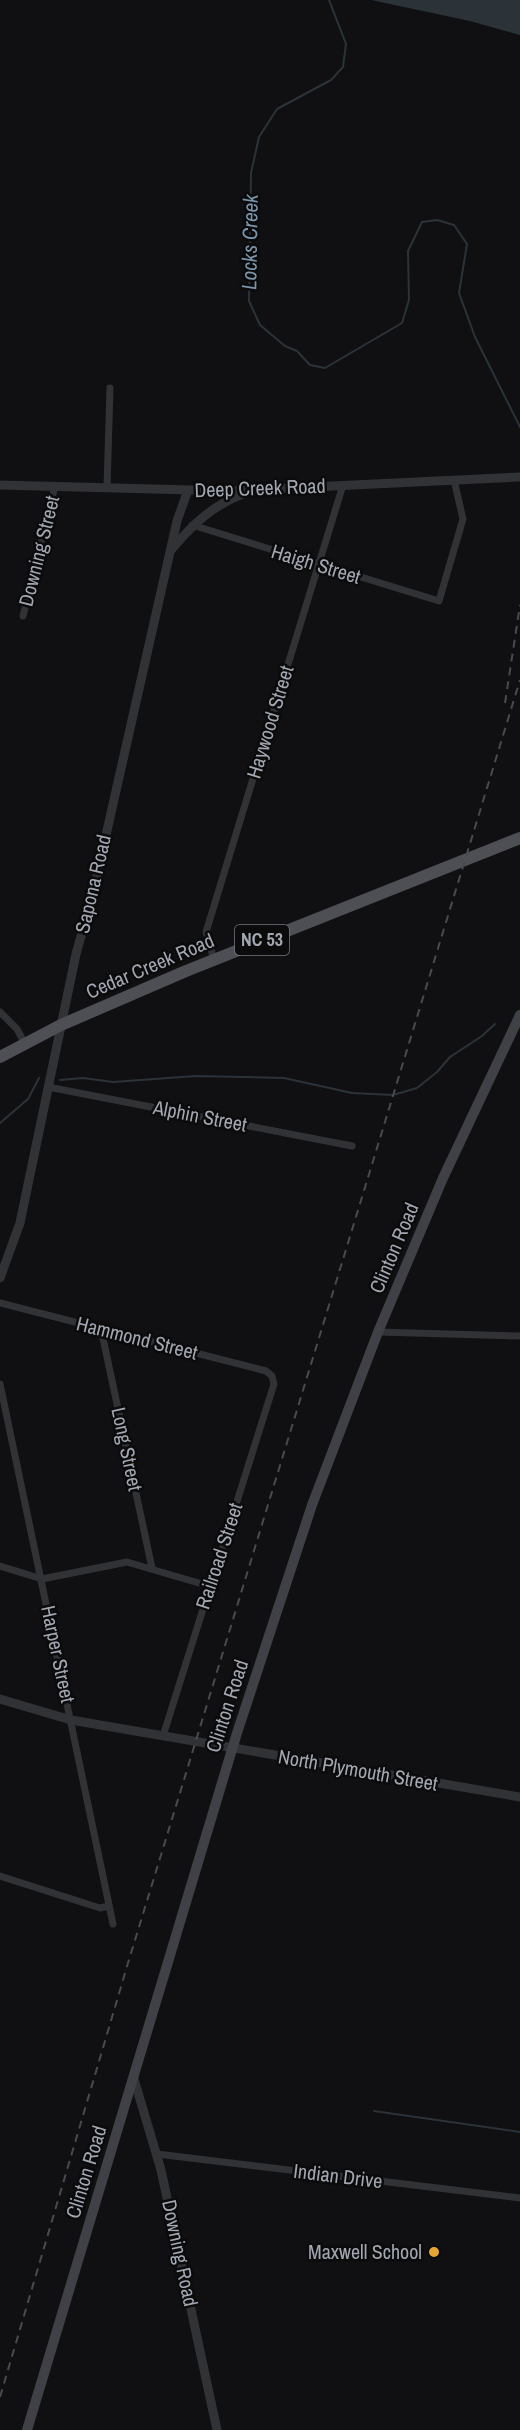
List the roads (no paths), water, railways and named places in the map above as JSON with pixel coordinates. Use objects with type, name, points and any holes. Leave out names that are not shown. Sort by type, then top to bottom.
[{"type":"main road","name":"Cedar Creek Road","points":[[0,1057],[61,1025],[214,960],[520,838]]},
{"type":"main road","name":"Clinton Road","points":[[27,2430],[232,1749],[312,1505],[378,1332],[443,1178],[520,1015]]},
{"type":"street","points":[[107,488],[110,388]]},
{"type":"street","name":"Deep Creek Road","points":[[0,485],[188,490],[254,489],[520,477]]},
{"type":"street","name":"Haigh Street","points":[[192,525],[439,601],[464,519],[454,480]]},
{"type":"street","name":"Haywood Street","points":[[214,960],[206,932],[343,485]]},
{"type":"street","name":"Downing Street","points":[[23,616],[54,486]]},
{"type":"street","points":[[170,552],[192,525],[211,509],[254,489]]},
{"type":"street","name":"Sapona Road","points":[[0,1278],[20,1223],[61,1025],[177,521],[188,490]]},
{"type":"street","points":[[0,1012],[17,1029],[25,1044]]},
{"type":"street","name":"Alphin Street","points":[[48,1087],[351,1146]]},
{"type":"street","name":"Hammond Street","points":[[0,1303],[266,1371],[272,1376]]},
{"type":"street","name":"Long Street","points":[[101,1329],[152,1568]]},
{"type":"street","points":[[378,1332],[520,1336]]},
{"type":"street","name":"Railroad Street","points":[[163,1736],[274,1384],[272,1376]]},
{"type":"street","name":"Harper Street","points":[[0,1384],[113,1924]]},
{"type":"street","points":[[0,1566],[42,1579],[127,1562],[209,1586]]},
{"type":"street","name":"North Plymouth Street","points":[[0,1699],[71,1720],[520,1797]]},
{"type":"street","points":[[0,1876],[100,1908],[109,1906]]},
{"type":"street","name":"Downing Road","points":[[134,2079],[157,2154],[218,2430]]},
{"type":"street","name":"Indian Drive","points":[[157,2154],[520,2198]]},
{"type":"waterway","name":"Locks Creek","points":[[329,0],[346,44],[343,67],[331,80],[277,109],[259,137],[251,173],[249,301],[260,325],[285,346],[297,351],[310,365],[325,368],[402,323],[409,300],[408,251],[422,222],[437,220],[454,225],[467,244],[459,293],[475,337],[520,427]]},
{"type":"waterway","points":[[60,1080],[83,1078],[113,1082],[196,1076],[284,1078],[352,1093],[393,1095],[417,1088],[437,1072],[450,1057],[482,1036],[495,1024]]},
{"type":"waterway","points":[[0,1123],[28,1099],[39,1078]]},
{"type":"waterway","points":[[374,2111],[520,2132]]},
{"type":"railway","points":[[505,703],[520,605]]},
{"type":"railway","points":[[0,2397],[128,1963],[520,680]]},
{"type":"place","name":"Maxwell School","points":[[434,2252]]}]
